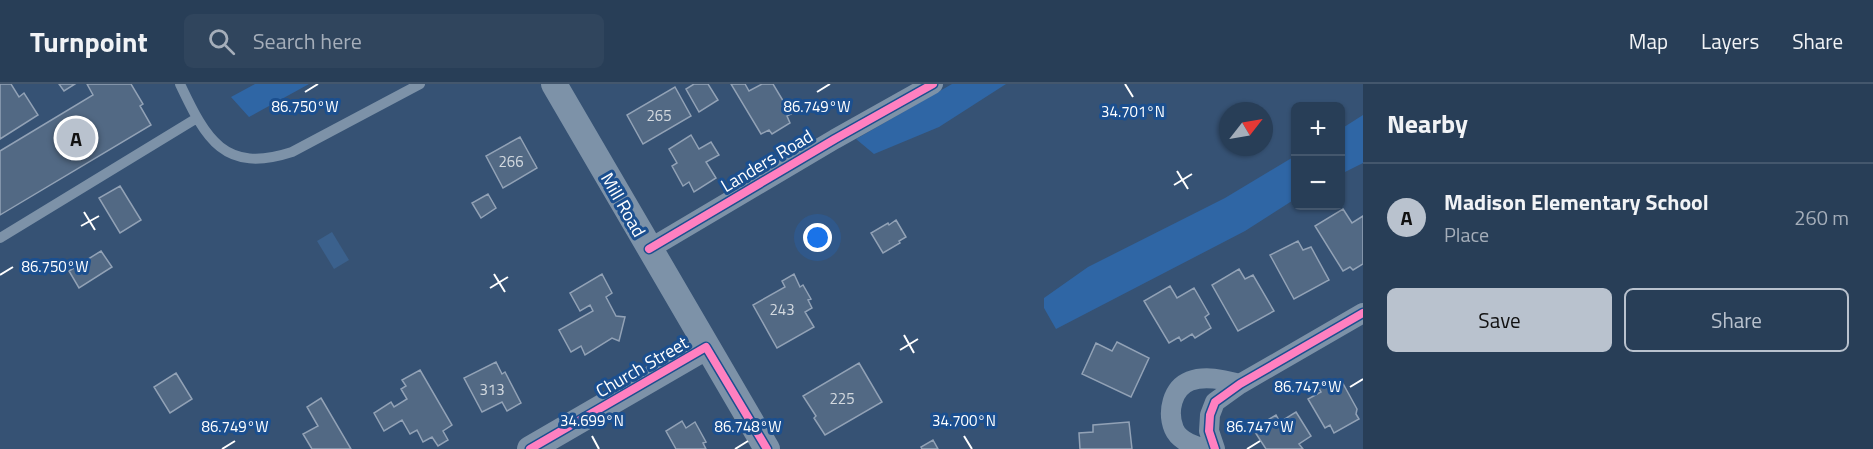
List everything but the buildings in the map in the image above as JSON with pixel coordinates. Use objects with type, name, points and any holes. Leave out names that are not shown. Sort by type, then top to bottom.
[{"type":"street","name":"Mill Road","points":[[554,84],[767,449]]},
{"type":"street","name":"Landers Road","points":[[649,249],[933,84]]},
{"type":"street","points":[[1215,449],[1209,431],[1210,415],[1215,402],[1240,384],[1363,314]]},
{"type":"street","name":"Church Street","points":[[530,449],[706,347]]},
{"type":"street","points":[[1209,449],[1198,448],[1174,430],[1171,409],[1175,392],[1188,381],[1206,378],[1240,384]]},
{"type":"lane","points":[[180,84],[197,118],[213,142],[234,155],[256,159],[292,152],[420,84]]},
{"type":"lane","points":[[0,238],[197,118]]},
{"type":"shaded area","points":[[255,84],[309,84],[249,117],[231,97]]},
{"type":"shaded area","points":[[952,84],[1006,84],[939,127],[874,154],[856,139]]},
{"type":"shaded area","points":[[1363,115],[1363,163],[1345,172],[1345,156],[1345,126]]},
{"type":"shaded area","points":[[1291,158],[1291,202],[1245,231],[1056,329],[1044,308],[1044,298],[1088,267],[1225,198]]},
{"type":"shaded area","points":[[332,232],[349,260],[334,269],[317,241]]},
{"type":"cycle path","points":[[649,249],[933,84]]},
{"type":"cycle path","points":[[1215,449],[1209,431],[1210,415],[1215,402],[1240,384],[1363,313]]},
{"type":"cycle path","points":[[530,449],[706,347],[767,449]]},
{"type":"place","name":"Madison Elementary School","points":[[76,138]]}]
